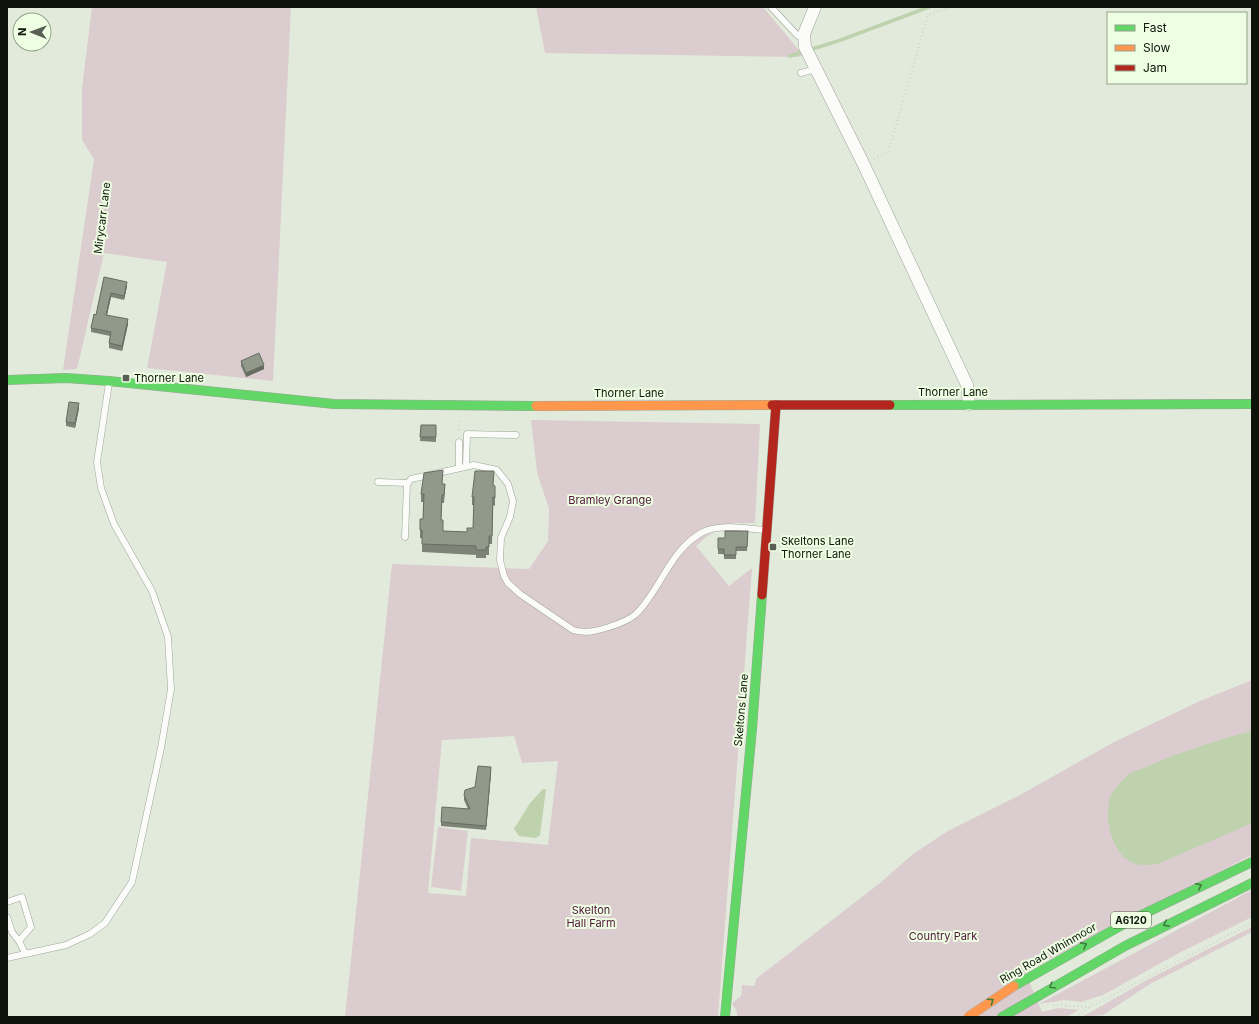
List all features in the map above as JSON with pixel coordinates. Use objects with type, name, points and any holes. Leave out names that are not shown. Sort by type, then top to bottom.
[{"type":"main road","name":"Thorner Lane","points":[[7,380],[66,378],[109,380],[252,397],[334,404],[459,406],[1252,404]]},
{"type":"main road","name":"Skeltons Lane","points":[[725,1017],[752,729],[776,405]]},
{"type":"main road","name":"Ring Road Whinmoor","points":[[968,1017],[1014,986],[1065,956],[1141,915],[1252,862]]},
{"type":"main road","name":"A6120","points":[[1002,1017],[1143,936],[1252,883]]},
{"type":"street","points":[[815,7],[806,27],[806,47],[863,164],[966,385],[969,404]]},
{"type":"lane","points":[[771,7],[798,36],[806,47]]},
{"type":"lane","points":[[801,73],[816,69]]},
{"type":"lane","points":[[7,958],[66,945],[90,934],[105,923],[132,882],[161,748],[171,689],[168,637],[152,591],[114,524],[101,488],[98,462],[109,380]]},
{"type":"lane","points":[[466,466],[467,434],[516,435]]},
{"type":"lane","points":[[459,442],[459,468]]},
{"type":"lane","points":[[405,537],[408,483],[414,477],[466,466],[482,466],[497,470],[503,476],[511,492],[513,509],[503,531],[500,545],[502,568],[508,583],[520,594],[573,630],[582,633],[591,633],[622,622],[636,614],[674,559],[688,544],[703,532],[720,528],[767,530]]},
{"type":"lane","points":[[378,482],[408,483]]},
{"type":"lane","points":[[7,902],[22,897],[31,927],[20,941]]},
{"type":"lane","points":[[7,917],[12,932],[20,941],[25,953]]},
{"type":"path","name":"Mirycarr Lane","points":[[66,378],[101,246],[108,178],[95,71],[100,7]]},
{"type":"path","points":[[863,164],[888,152],[928,15],[951,7]]},
{"type":"path","points":[[459,406],[459,442]]},
{"type":"path","points":[[805,1017],[845,968],[907,879],[930,855],[956,840],[1015,828],[1088,797],[1108,781],[1117,771],[1147,753],[1193,735],[1252,720]]},
{"type":"path","points":[[1088,797],[1111,856]]},
{"type":"path","points":[[944,968],[948,958],[962,951],[966,932],[971,934],[976,955],[980,957],[982,954],[980,933],[982,928],[998,937],[1008,926],[1028,918],[1056,878],[1124,851]]},
{"type":"path","points":[[1075,1017],[1090,1007],[1252,924]]},
{"type":"path","points":[[845,968],[877,957],[902,953],[931,961],[944,968],[957,983],[968,1006]]},
{"type":"path","points":[[1048,1006],[1059,1005],[1090,1007]]},
{"type":"green space","points":[[92,7],[291,7],[273,381],[147,368],[167,262],[104,253],[77,369],[63,370],[94,159],[82,140],[82,88]]},
{"type":"green space","points":[[536,7],[763,7],[803,55],[798,57],[545,53]]},
{"type":"green space","points":[[531,420],[760,424],[755,523],[732,523],[707,536],[696,546],[729,586],[752,568],[718,1017],[345,1017],[392,564],[529,569],[548,541],[549,509],[537,472]],"holes":[[[514,736],[522,763],[558,761],[548,845],[471,838],[466,896],[428,893],[442,740]]]},
{"type":"green space","name":"Country Park","points":[[1252,680],[1252,855],[1025,972],[1042,1012],[1058,1008],[1079,1010],[1066,1017],[737,1017],[737,1012],[732,1003],[741,996],[742,985],[755,986],[756,979],[880,883],[913,854],[948,831],[1020,795],[1114,742],[1200,701]]},
{"type":"green space","points":[[438,827],[468,831],[461,891],[431,887]]},
{"type":"green space","points":[[1252,890],[1252,917],[1179,953],[1103,995],[1081,1002],[1065,1000],[1039,1004]]},
{"type":"green space","points":[[1252,927],[1252,932],[1150,984],[1103,1015],[1082,1017],[1147,980]]},
{"type":"shaded area","points":[[1252,731],[1252,823],[1160,863],[1138,865],[1124,857],[1118,850],[1110,831],[1108,810],[1112,793],[1128,775],[1175,755]]},
{"type":"shaded area","points":[[543,789],[546,789],[540,835],[536,838],[519,836],[514,829],[530,803]]},
{"type":"building","points":[[104,277],[127,282],[124,296],[111,293],[106,315],[128,319],[122,346],[109,343],[111,332],[91,328],[94,314],[96,315]]},
{"type":"building","points":[[259,353],[264,365],[246,373],[241,361]]},
{"type":"building","points":[[69,402],[79,403],[75,423],[66,422]]},
{"type":"building","points":[[421,425],[436,425],[436,437],[420,437]]},
{"type":"building","points":[[443,470],[442,484],[445,484],[444,495],[442,495],[441,520],[443,520],[443,531],[467,532],[467,528],[473,528],[474,497],[472,497],[475,471],[494,471],[493,485],[495,486],[495,498],[493,497],[492,536],[489,536],[489,547],[486,547],[486,550],[476,550],[476,546],[422,544],[420,519],[423,519],[424,494],[421,494],[424,473]]},
{"type":"building","points":[[725,531],[748,531],[747,547],[736,547],[736,555],[724,555],[724,549],[718,549],[718,538],[725,538]]},
{"type":"building","points":[[478,766],[491,767],[486,826],[441,822],[442,807],[470,809],[464,795],[465,790],[475,787]]},
{"type":"waterway","points":[[790,56],[838,41],[929,7]]},
{"type":"traffic: fast","points":[[7,380],[66,378],[109,381],[334,404],[536,406]]},
{"type":"traffic: fast","points":[[890,405],[1252,404]]},
{"type":"traffic: fast","points":[[725,1017],[752,729],[762,595]]},
{"type":"traffic: fast","points":[[1014,986],[1131,920],[1252,862]]},
{"type":"traffic: fast","points":[[1002,1017],[1125,946],[1252,883]]},
{"type":"traffic: slow","points":[[536,406],[772,405]]},
{"type":"traffic: slow","points":[[968,1017],[1014,986]]},
{"type":"traffic: jam","points":[[772,405],[890,405]]},
{"type":"traffic: jam","points":[[762,595],[776,405]]},
{"type":"place","name":"Thorner Lane","points":[[126,378]]},
{"type":"place","name":"Skeltons Lane Thorner Lane","points":[[773,547]]},
{"type":"park label","name":"Bramley Grange","points":[[610,500]]},
{"type":"park label","name":"Skelton Hall Farm","points":[[591,916]]}]
